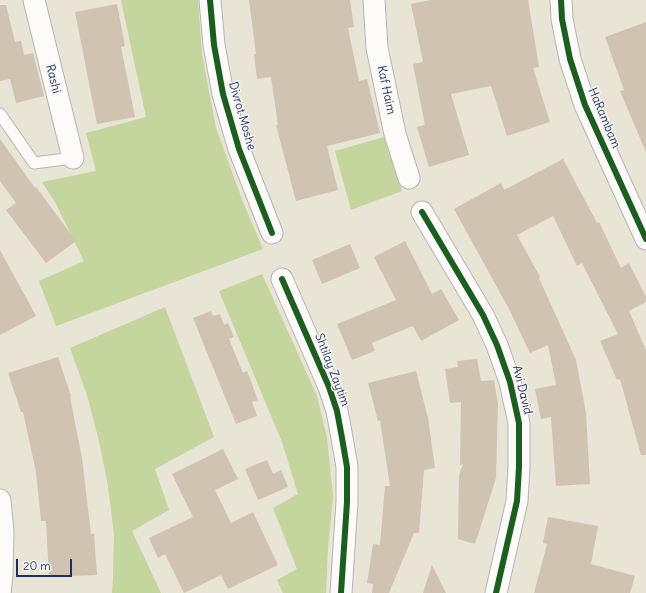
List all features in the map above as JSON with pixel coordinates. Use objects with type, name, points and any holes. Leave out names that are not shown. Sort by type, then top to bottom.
[{"type":"street","name":"Rashi","points":[[34,0],[73,158]]},
{"type":"street","name":"Divrot Moshe","points":[[210,0],[214,45],[223,94],[239,149],[272,233]]},
{"type":"street","name":"Kaf Haim","points":[[374,0],[377,48],[395,134],[409,178]]},
{"type":"street","name":"HaRambam","points":[[561,0],[562,19],[570,59],[585,105],[646,238]]},
{"type":"street","name":"Avi David","points":[[422,212],[483,315],[497,345],[510,382],[519,423],[517,501],[496,593]]},
{"type":"street","name":"Shtilay Zaytim","points":[[282,278],[329,388],[337,411],[346,467],[347,502],[341,593]]},
{"type":"street","points":[[0,500],[3,532],[0,593]]},
{"type":"lane","points":[[0,114],[34,163],[73,158]]},
{"type":"green space","points":[[121,0],[198,0],[202,54],[216,128],[243,202],[263,249],[56,326],[39,281],[84,261],[56,204],[42,182],[96,171],[86,133],[146,117]]},
{"type":"green space","points":[[384,137],[402,191],[351,210],[335,151]]},
{"type":"green space","points":[[262,274],[317,396],[327,438],[333,496],[326,593],[283,593],[277,580],[297,569],[273,508],[298,494],[282,442],[219,291]]},
{"type":"green space","points":[[165,307],[214,437],[155,469],[169,510],[132,531],[161,593],[112,593],[114,534],[108,486],[99,441],[87,395],[70,348]]},
{"type":"building","points":[[249,0],[350,0],[354,27],[348,28],[359,81],[367,79],[380,133],[327,146],[338,190],[296,201],[276,125],[278,125],[271,77],[257,79],[254,54],[256,54]]},
{"type":"building","points":[[430,0],[528,0],[539,67],[533,68],[550,122],[507,136],[491,86],[451,94],[469,155],[429,167],[417,127],[425,125],[413,64],[423,62],[411,4]]},
{"type":"building","points":[[117,4],[125,46],[121,47],[135,117],[97,124],[75,12]]},
{"type":"building","points":[[0,5],[6,5],[15,42],[21,41],[24,55],[33,53],[44,96],[16,103],[10,79],[0,81]]},
{"type":"building","points":[[646,22],[646,152],[620,91],[624,90],[605,37]]},
{"type":"building","points":[[0,139],[35,188],[36,187],[76,241],[46,263],[6,210],[16,203],[0,181]]},
{"type":"building","points":[[563,159],[597,223],[599,222],[621,268],[629,263],[646,297],[646,302],[629,311],[646,350],[646,455],[641,455],[620,379],[617,380],[600,341],[618,334],[582,263],[577,266],[553,216],[517,235],[540,277],[539,278],[576,360],[586,413],[590,484],[556,486],[551,417],[541,419],[535,389],[556,385],[548,345],[530,353],[509,309],[454,209],[501,183],[504,190]]},
{"type":"building","points":[[405,241],[432,294],[441,289],[459,320],[421,341],[413,326],[372,343],[375,351],[352,360],[337,324],[396,300],[374,257]]},
{"type":"building","points":[[350,244],[360,268],[322,284],[312,260]]},
{"type":"building","points":[[0,250],[36,316],[0,335]]},
{"type":"building","points":[[211,311],[213,316],[220,314],[224,325],[228,323],[234,337],[229,339],[243,373],[247,371],[258,400],[252,402],[257,416],[236,424],[193,318]]},
{"type":"building","points":[[58,357],[71,396],[82,458],[91,534],[94,534],[97,575],[49,577],[46,521],[41,521],[36,472],[23,412],[21,412],[8,373]]},
{"type":"building","points":[[477,359],[481,381],[494,380],[498,404],[496,478],[475,544],[458,539],[459,475],[463,464],[460,465],[461,402],[450,403],[445,369],[458,367],[457,361]]},
{"type":"building","points":[[416,371],[428,418],[435,468],[424,470],[419,533],[414,533],[389,593],[372,593],[373,584],[367,583],[373,544],[380,545],[385,486],[390,486],[380,420],[378,421],[368,383]]},
{"type":"building","points":[[223,449],[238,479],[215,490],[231,523],[253,512],[278,565],[228,589],[221,575],[184,593],[165,554],[158,558],[149,538],[193,517],[172,474]]},
{"type":"building","points":[[267,460],[273,474],[281,470],[288,487],[258,500],[245,469]]},
{"type":"building","points":[[548,517],[598,526],[591,564],[635,576],[630,593],[534,593],[547,544],[543,543]]},
{"type":"building","points":[[432,565],[446,593],[423,593]]},
{"type":"cycle path","points":[[210,0],[214,45],[223,94],[239,149],[272,233]]},
{"type":"cycle path","points":[[561,0],[562,19],[570,59],[585,105],[646,239]]},
{"type":"cycle path","points":[[422,212],[483,315],[497,345],[510,382],[519,423],[517,501],[496,593]]},
{"type":"cycle path","points":[[282,279],[329,387],[337,411],[347,467],[347,502],[341,593]]}]
